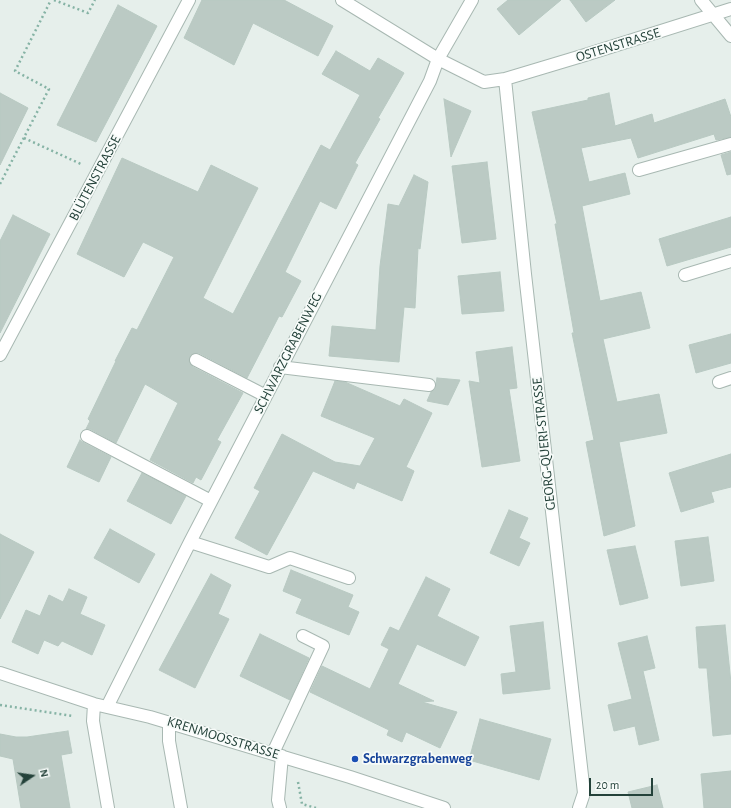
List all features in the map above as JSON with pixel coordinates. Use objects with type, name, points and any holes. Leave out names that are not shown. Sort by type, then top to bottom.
[{"type":"street","name":"BLÜTENSTRASSE","points":[[0,355],[189,0]]},
{"type":"street","name":"OSTENSTRASSE","points":[[342,0],[438,59],[484,82],[504,79],[586,55],[731,9]]},
{"type":"street","name":"SCHWARZGRABENWEG","points":[[107,707],[280,367],[430,81],[438,59],[472,0]]},
{"type":"street","points":[[701,0],[731,36]]},
{"type":"street","name":"GEORG-QUERI-STRASSE","points":[[504,79],[584,793],[580,808]]},
{"type":"street","points":[[639,170],[731,144]]},
{"type":"street","points":[[685,275],[731,261]]},
{"type":"street","points":[[196,360],[266,396]]},
{"type":"street","points":[[280,367],[429,385]]},
{"type":"street","points":[[719,382],[731,378]]},
{"type":"street","points":[[87,436],[211,501]]},
{"type":"street","points":[[190,542],[269,567],[290,558],[349,578]]},
{"type":"street","points":[[280,808],[278,800],[277,755],[323,646],[303,636]]},
{"type":"street","name":"KRENMOOSSTRASSE","points":[[0,673],[94,704],[169,722],[350,777],[444,808]]},
{"type":"street","points":[[94,704],[93,721],[108,808]]},
{"type":"street","points":[[169,722],[169,741],[181,808]]},
{"type":"path","points":[[0,184],[49,89],[14,71],[51,0]]},
{"type":"path","points":[[54,0],[88,14],[95,0]]},
{"type":"path","points":[[24,138],[98,172]]},
{"type":"building","points":[[202,0],[284,0],[333,26],[318,56],[253,23],[234,65],[184,38]]},
{"type":"building","points":[[508,0],[561,0],[519,35],[497,9]]},
{"type":"building","points":[[570,0],[615,0],[586,22]]},
{"type":"building","points":[[118,5],[157,26],[96,142],[57,125]]},
{"type":"building","points":[[336,51],[370,71],[378,58],[404,73],[378,118],[380,119],[355,163],[358,165],[336,209],[320,201],[285,272],[301,281],[282,317],[279,316],[247,378],[199,353],[195,353],[190,356],[189,361],[193,367],[243,393],[217,440],[221,442],[201,480],[196,477],[193,483],[150,460],[178,403],[145,384],[116,443],[90,429],[86,429],[90,421],[88,419],[115,361],[132,328],[137,330],[174,257],[143,242],[124,277],[77,254],[122,158],[198,192],[211,165],[258,188],[203,298],[233,314],[321,145],[330,150],[360,95],[322,74]]},
{"type":"building","points":[[0,93],[28,108],[0,165]]},
{"type":"building","points":[[609,93],[615,126],[652,114],[654,123],[725,99],[731,117],[731,137],[716,140],[714,134],[638,158],[631,138],[581,148],[589,182],[625,173],[630,194],[582,206],[600,301],[641,292],[650,328],[603,339],[617,402],[659,394],[667,433],[619,442],[635,526],[604,536],[586,442],[594,440],[572,333],[574,333],[555,224],[557,224],[532,112],[588,100],[588,98]]},
{"type":"building","points":[[444,99],[471,111],[451,157]]},
{"type":"building","points":[[731,152],[731,174],[727,175],[721,155]]},
{"type":"building","points":[[487,162],[496,239],[462,243],[452,166]]},
{"type":"building","points":[[414,175],[428,182],[420,249],[418,248],[415,308],[404,307],[399,362],[329,356],[332,326],[376,330],[380,266],[388,204],[399,206]]},
{"type":"building","points":[[13,215],[50,234],[0,333],[0,241]]},
{"type":"building","points":[[731,217],[731,247],[667,266],[659,239]]},
{"type":"building","points":[[500,272],[504,311],[462,314],[458,276]]},
{"type":"building","points":[[731,334],[731,363],[696,373],[689,345]]},
{"type":"building","points":[[512,347],[517,388],[509,389],[520,461],[482,467],[469,381],[480,383],[476,352]]},
{"type":"building","points":[[437,378],[460,380],[448,405],[427,401],[431,392],[435,389]]},
{"type":"building","points":[[335,381],[345,382],[400,406],[404,399],[432,413],[406,467],[414,471],[402,501],[357,482],[354,489],[313,471],[267,555],[235,538],[260,491],[254,488],[282,434],[335,462],[360,466],[375,438],[321,416]]},
{"type":"building","points":[[80,440],[111,457],[99,482],[67,467]]},
{"type":"building","points":[[731,454],[731,487],[711,492],[714,502],[681,512],[669,473]]},
{"type":"building","points":[[142,473],[186,496],[171,524],[127,501]]},
{"type":"building","points":[[509,510],[528,518],[519,538],[530,543],[519,566],[490,553]]},
{"type":"building","points":[[110,529],[155,554],[139,583],[94,558]]},
{"type":"building","points":[[0,534],[34,552],[0,619]]},
{"type":"building","points":[[708,537],[714,581],[681,586],[675,541]]},
{"type":"building","points":[[635,546],[648,598],[620,605],[607,550]]},
{"type":"building","points":[[291,570],[353,595],[348,607],[359,612],[349,635],[296,613],[302,599],[283,591]]},
{"type":"building","points":[[211,574],[231,585],[218,614],[229,619],[195,688],[159,670]]},
{"type":"building","points":[[426,577],[450,589],[437,616],[479,637],[465,666],[417,644],[398,684],[434,701],[422,702],[457,712],[440,748],[406,732],[402,742],[387,735],[389,730],[310,692],[322,666],[370,689],[389,649],[381,645],[390,627],[399,631]]},
{"type":"building","points":[[69,589],[87,597],[80,614],[105,625],[92,655],[62,641],[58,646],[44,640],[38,654],[12,642],[26,610],[40,616],[49,595],[63,602]]},
{"type":"building","points":[[543,622],[550,689],[503,694],[501,674],[516,672],[510,626]]},
{"type":"building","points":[[725,625],[731,683],[731,734],[713,736],[707,668],[699,668],[696,627]]},
{"type":"building","points":[[260,634],[309,658],[290,700],[240,676]]},
{"type":"building","points":[[647,636],[655,668],[643,671],[659,740],[639,745],[635,726],[614,731],[608,705],[632,699],[618,643]]},
{"type":"building","points":[[480,719],[551,739],[539,780],[469,760]]},
{"type":"building","points":[[68,731],[72,753],[61,755],[70,808],[21,808],[13,759],[0,756],[0,734],[16,737],[27,737]]},
{"type":"building","points":[[731,771],[731,808],[704,808],[701,774]]},
{"type":"building","points":[[657,785],[663,808],[632,808],[628,792]]},
{"type":"place","name":"Schwarzgrabenweg","points":[[355,759]]}]
